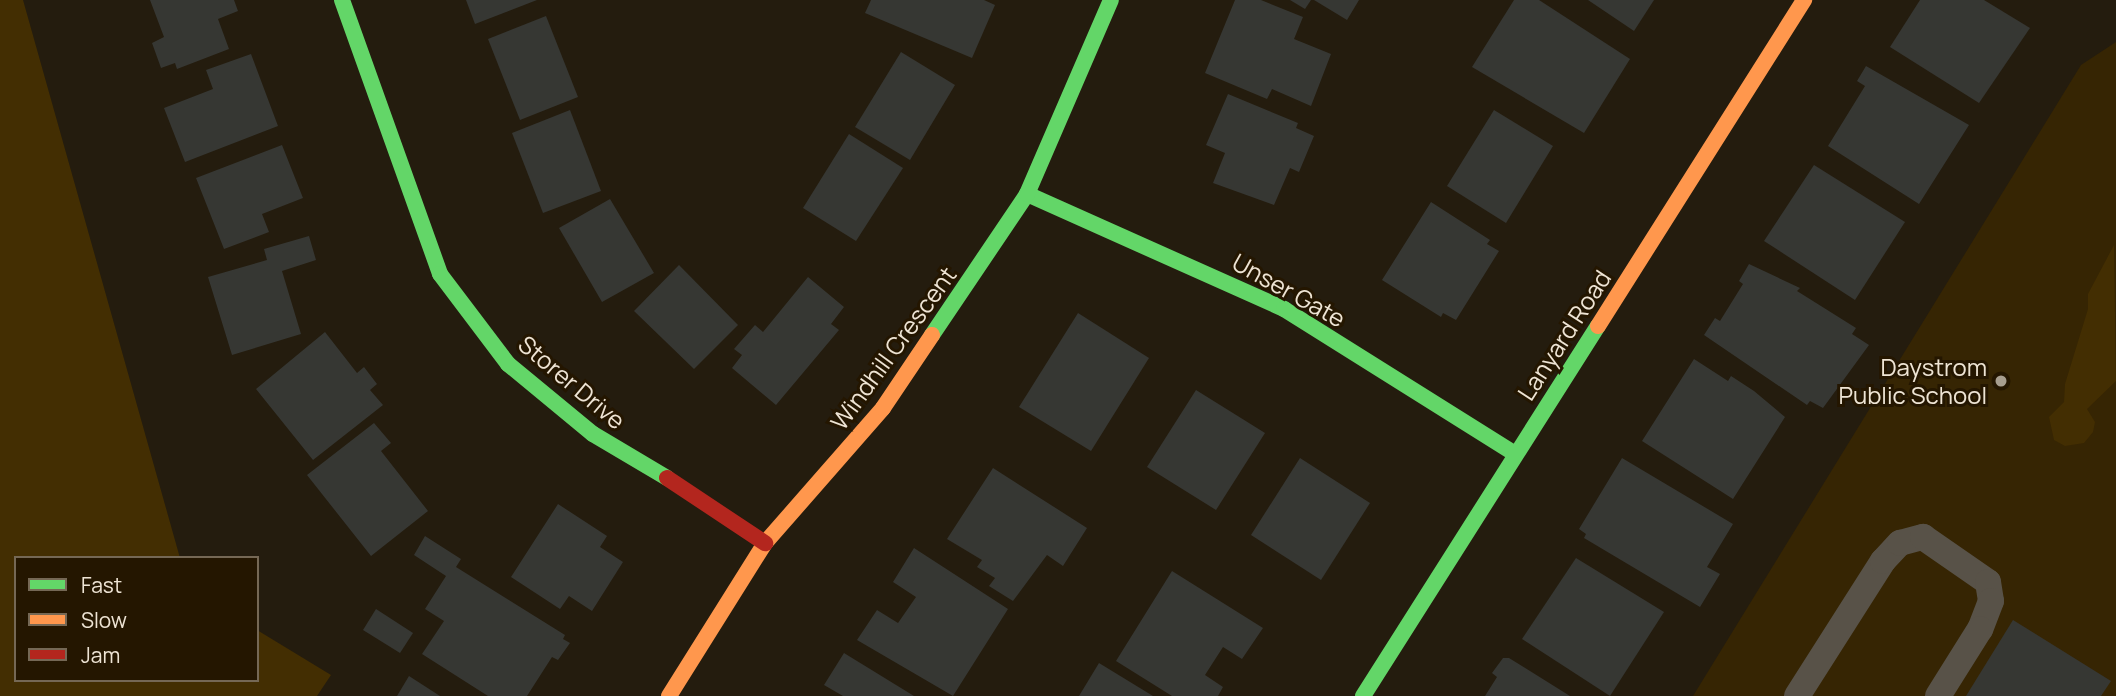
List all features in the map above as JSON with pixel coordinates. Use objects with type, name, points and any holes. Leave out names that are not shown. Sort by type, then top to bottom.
[{"type":"street","name":"Storer Drive","points":[[342,0],[440,274],[508,364],[593,435],[718,509],[765,544]]},
{"type":"street","name":"Windhill Crescent","points":[[669,696],[765,544],[883,408],[1027,194],[1111,0]]},
{"type":"street","name":"Lanyard Road","points":[[1363,696],[1804,0]]},
{"type":"street","name":"Unser Gate","points":[[1027,194],[1284,309],[1515,454]]},
{"type":"lane","points":[[1797,696],[1883,561],[1900,544],[1923,537],[1988,582],[1991,601],[1980,629],[1938,696]]},
{"type":"shaded area","points":[[0,0],[23,0],[179,556],[14,556],[14,682],[259,682],[259,631],[331,675],[317,696],[0,696]]},
{"type":"shaded area","name":"Daystrom Public School","points":[[2116,42],[2116,696],[1693,696],[2081,65]]},
{"type":"shaded area","points":[[2114,245],[2116,381],[2087,409],[2095,422],[2093,432],[2084,443],[2065,446],[2054,440],[2049,417],[2064,402],[2065,384],[2088,309],[2088,294]]},
{"type":"building","points":[[150,0],[234,0],[238,11],[218,19],[229,49],[177,69],[175,63],[161,68],[152,43],[164,37]]},
{"type":"building","points":[[466,0],[537,0],[475,24]]},
{"type":"building","points":[[871,0],[984,0],[995,5],[972,58],[865,13]]},
{"type":"building","points":[[1235,0],[1261,0],[1303,17],[1294,39],[1331,54],[1311,106],[1272,89],[1267,99],[1205,73]]},
{"type":"building","points":[[1290,0],[1311,0],[1305,9]]},
{"type":"building","points":[[1314,0],[1359,0],[1347,20]]},
{"type":"building","points":[[1514,0],[1539,0],[1630,59],[1584,133],[1472,67]]},
{"type":"building","points":[[1588,0],[1654,0],[1634,31]]},
{"type":"building","points":[[1920,0],[1984,0],[2030,28],[1979,103],[1890,47]]},
{"type":"building","points":[[546,16],[578,97],[520,120],[488,39]]},
{"type":"building","points":[[901,52],[955,85],[910,160],[855,127]]},
{"type":"building","points":[[251,54],[278,126],[185,162],[164,108],[213,89],[206,70]]},
{"type":"building","points":[[1866,66],[1969,125],[1919,204],[1828,146],[1865,86],[1857,81]]},
{"type":"building","points":[[1228,94],[1298,123],[1296,128],[1314,136],[1299,172],[1290,168],[1274,205],[1213,183],[1225,153],[1206,145]]},
{"type":"building","points":[[570,110],[601,191],[543,213],[512,133]]},
{"type":"building","points":[[1494,110],[1553,146],[1506,223],[1447,186]]},
{"type":"building","points":[[849,134],[903,168],[856,241],[803,208]]},
{"type":"building","points":[[282,145],[303,198],[262,214],[269,232],[224,249],[196,178]]},
{"type":"building","points":[[1814,165],[1905,222],[1855,300],[1764,241]]},
{"type":"building","points":[[610,199],[654,273],[602,302],[559,228]]},
{"type":"building","points":[[1431,202],[1490,240],[1487,244],[1499,251],[1456,320],[1443,313],[1441,317],[1382,280]]},
{"type":"building","points":[[309,236],[316,260],[282,271],[301,334],[232,355],[208,277],[267,260],[264,249]]},
{"type":"building","points":[[1749,264],[1800,288],[1797,291],[1856,328],[1852,334],[1869,345],[1823,408],[1810,401],[1807,405],[1704,335],[1715,318],[1720,321],[1743,284],[1739,281]]},
{"type":"building","points":[[679,265],[738,325],[694,369],[634,311]]},
{"type":"building","points":[[808,277],[844,307],[831,324],[839,330],[776,405],[732,368],[742,355],[734,349],[755,325],[763,332]]},
{"type":"building","points":[[1078,313],[1149,358],[1091,451],[1019,407]]},
{"type":"building","points":[[325,332],[357,373],[364,367],[377,384],[370,390],[383,405],[313,460],[256,389]]},
{"type":"building","points":[[1694,359],[1728,381],[1731,376],[1785,417],[1733,499],[1642,441]]},
{"type":"building","points":[[1196,390],[1265,433],[1216,510],[1147,467]]},
{"type":"building","points":[[374,423],[391,443],[381,451],[428,511],[371,556],[307,475]]},
{"type":"building","points":[[1300,458],[1370,503],[1321,580],[1251,535]]},
{"type":"building","points":[[1622,458],[1733,524],[1707,567],[1720,574],[1700,607],[1584,538],[1586,534],[1579,529]]},
{"type":"building","points":[[993,468],[1087,528],[1063,566],[1047,555],[1013,601],[989,586],[995,578],[977,567],[982,560],[947,539]]},
{"type":"building","points":[[558,504],[607,536],[600,547],[623,562],[592,611],[569,596],[560,609],[511,577]]},
{"type":"building","points":[[425,536],[461,559],[456,567],[565,635],[563,639],[570,643],[558,660],[552,657],[527,696],[488,696],[422,654],[444,621],[425,609],[446,576],[414,555]]},
{"type":"building","points":[[914,548],[1008,609],[953,696],[857,640],[877,610],[898,623],[916,597],[893,582]]},
{"type":"building","points":[[1576,558],[1664,612],[1610,696],[1522,639]]},
{"type":"building","points":[[1172,571],[1263,628],[1242,659],[1223,647],[1205,675],[1223,687],[1218,696],[1172,696],[1116,661]]},
{"type":"building","points":[[376,609],[413,633],[400,653],[363,630]]},
{"type":"building","points":[[2013,620],[2111,681],[2101,696],[1966,696]]},
{"type":"building","points":[[844,653],[914,696],[843,696],[824,685]]},
{"type":"building","points":[[1503,658],[1509,658],[1570,696],[1485,696],[1497,677],[1492,673]]},
{"type":"building","points":[[1099,663],[1153,696],[1079,696]]},
{"type":"building","points":[[409,676],[440,696],[397,696]]},
{"type":"traffic: fast","points":[[342,0],[440,274],[508,364],[593,434],[667,478]]},
{"type":"traffic: fast","points":[[932,335],[1027,194],[1111,0]]},
{"type":"traffic: fast","points":[[1027,194],[1284,309],[1515,454]]},
{"type":"traffic: fast","points":[[1363,696],[1598,326]]},
{"type":"traffic: slow","points":[[1598,326],[1804,0]]},
{"type":"traffic: slow","points":[[669,696],[765,543],[883,408],[932,335]]},
{"type":"traffic: jam","points":[[667,478],[765,543]]},
{"type":"place","name":"Daystrom Public School","points":[[2001,381]]}]
